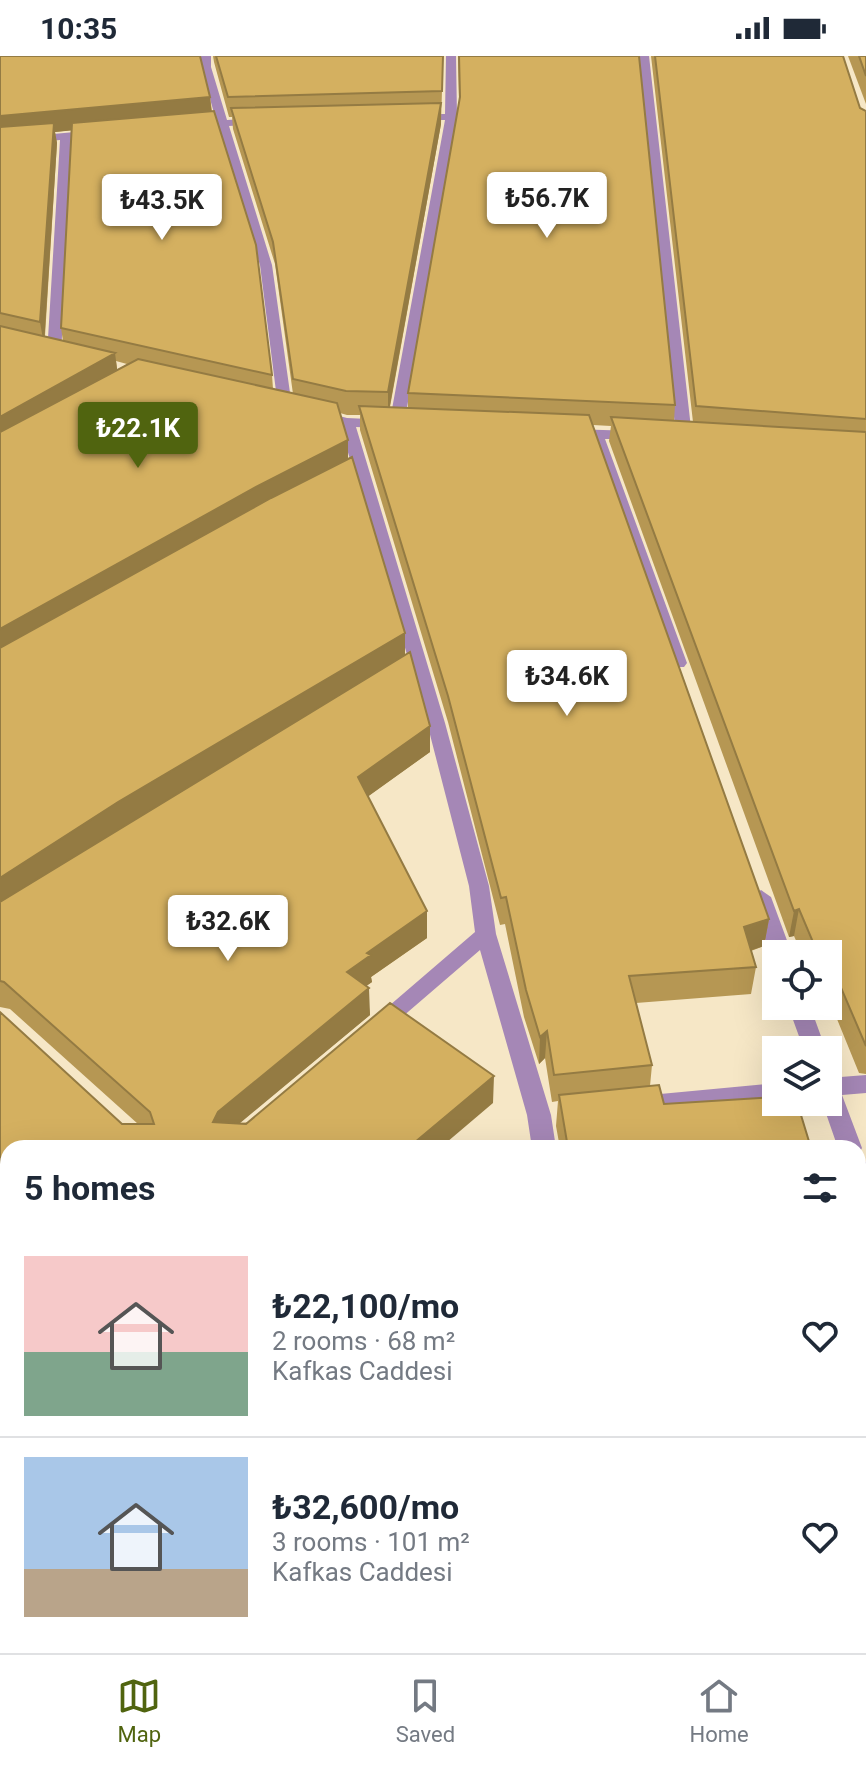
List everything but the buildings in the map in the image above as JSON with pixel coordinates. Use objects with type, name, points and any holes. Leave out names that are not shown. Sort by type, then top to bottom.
[{"type":"street","points":[[206,56],[206,67],[222,123],[266,265],[277,405],[347,422],[404,425],[451,117],[451,56]]},
{"type":"street","points":[[553,432],[677,437],[644,56]]},
{"type":"street","points":[[408,117],[451,117]]},
{"type":"street","points":[[175,127],[279,120]]},
{"type":"street","points":[[0,142],[113,132]]},
{"type":"street","points":[[54,355],[66,136]]},
{"type":"street","points":[[347,422],[353,472],[479,886],[486,934],[547,1114],[545,1140]]},
{"type":"street","points":[[596,433],[686,686]]},
{"type":"street","points":[[754,880],[776,940]]},
{"type":"street","points":[[364,1036],[486,934]]},
{"type":"street","points":[[842,1086],[866,1084]]},
{"type":"street","points":[[618,1107],[762,1093]]},
{"type":"street","points":[[838,1116],[847,1140]]}]
